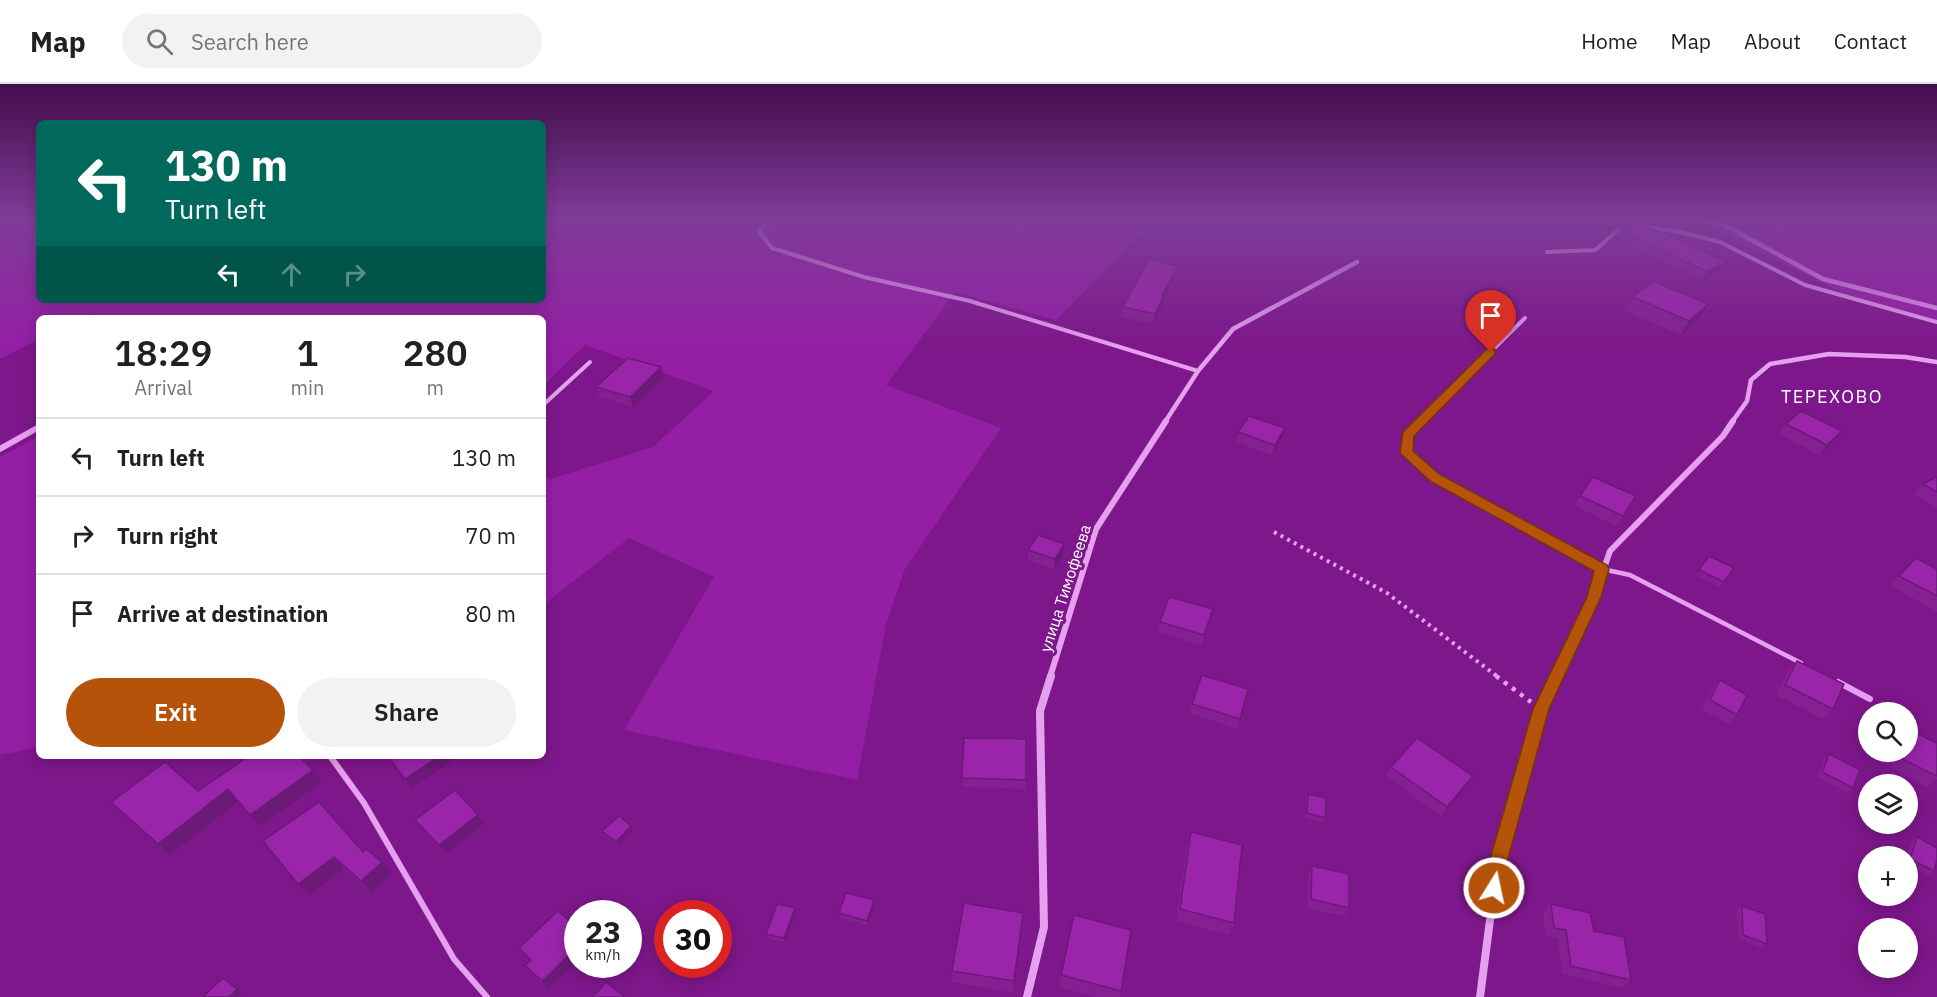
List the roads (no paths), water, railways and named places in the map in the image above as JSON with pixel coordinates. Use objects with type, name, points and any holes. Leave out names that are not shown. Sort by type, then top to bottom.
[{"type":"street","name":"улица Тимофеева","points":[[1027,997],[1044,927],[1040,711],[1096,529],[1198,371],[1233,328],[1358,262]]},
{"type":"street","points":[[1480,997],[1497,866],[1541,709],[1594,597],[1610,551],[1723,436],[1747,401],[1751,380],[1770,364],[1829,354],[1905,357],[1937,362]]},
{"type":"street","points":[[0,449],[36,429]]},
{"type":"lane","points":[[815,262],[864,277],[970,301],[1198,371]]},
{"type":"lane","points":[[1759,262],[1805,285],[1937,322]]},
{"type":"lane","points":[[1525,318],[1407,435],[1407,453],[1435,477],[1602,569],[1630,575],[1807,666]]},
{"type":"lane","points":[[546,402],[590,362]]},
{"type":"lane","points":[[1828,677],[1870,699]]},
{"type":"lane","points":[[332,759],[364,803],[454,959],[488,997]]},
{"type":"waterway","points":[[1791,262],[1823,279],[1937,308]]},
{"type":"district","name":"ТЕРЕХОВО","points":[[1832,396]]}]
